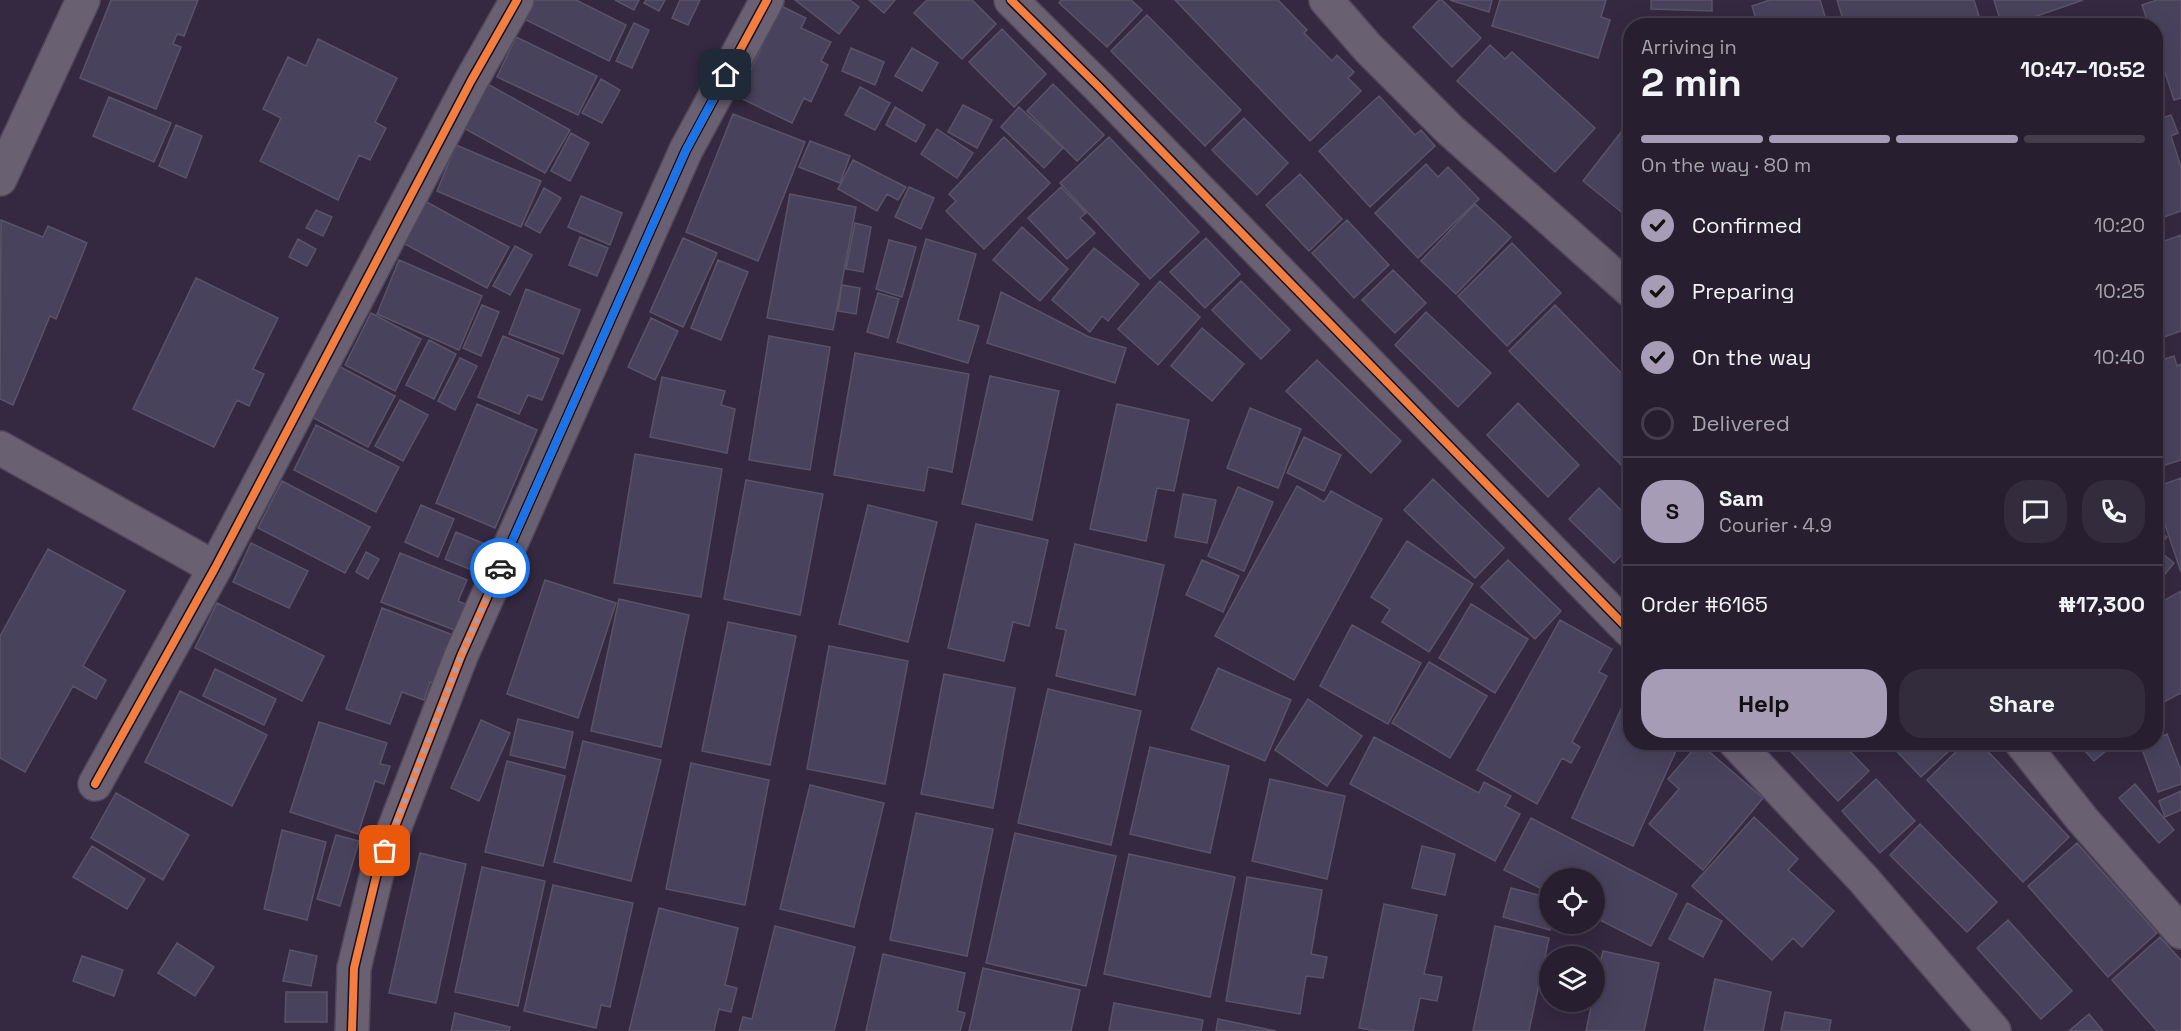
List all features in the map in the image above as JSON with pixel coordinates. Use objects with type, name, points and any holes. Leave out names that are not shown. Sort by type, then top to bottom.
[{"type":"street","points":[[0,179],[83,0]]},
{"type":"street","points":[[95,784],[215,568],[454,112],[517,0]]},
{"type":"street","points":[[352,1031],[354,968],[377,873],[461,656],[686,150],[767,0]]},
{"type":"street","points":[[1011,0],[1098,86],[1623,624]]},
{"type":"street","points":[[1326,0],[1368,48],[1450,130],[1623,284]]},
{"type":"street","points":[[0,448],[215,568]]},
{"type":"street","points":[[1743,750],[1864,879],[1994,1031]]},
{"type":"street","points":[[2027,750],[2082,819],[2181,932]]},
{"type":"building","points":[[111,0],[198,0],[184,36],[177,34],[173,44],[181,47],[156,109],[80,78]]},
{"type":"building","points":[[526,0],[576,0],[626,25],[609,61],[518,16]]},
{"type":"building","points":[[615,0],[639,0],[634,10]]},
{"type":"building","points":[[646,0],[665,0],[659,11],[644,3]]},
{"type":"building","points":[[680,0],[700,0],[688,25],[672,18]]},
{"type":"building","points":[[795,0],[850,0],[859,7],[839,34]]},
{"type":"building","points":[[869,0],[895,0],[884,13]]},
{"type":"building","points":[[927,0],[972,0],[996,24],[962,59],[914,13]]},
{"type":"building","points":[[1061,0],[1131,0],[1142,10],[1107,47],[1059,3]]},
{"type":"building","points":[[1175,0],[1278,0],[1307,30],[1304,33],[1332,61],[1337,55],[1354,72],[1348,78],[1361,91],[1310,141]]},
{"type":"building","points":[[1439,0],[1442,0],[1481,38],[1452,67],[1413,27]]},
{"type":"building","points":[[1450,0],[1492,0],[1489,12]]},
{"type":"building","points":[[1500,0],[1606,0],[1601,17],[1610,20],[1598,58],[1492,26]]},
{"type":"building","points":[[1651,0],[1712,0],[1712,11],[1651,9]]},
{"type":"building","points":[[1770,0],[1820,0],[1826,18],[1756,18],[1752,6]]},
{"type":"building","points":[[1837,0],[1974,0],[1980,18],[1843,18]]},
{"type":"building","points":[[1994,0],[2083,0],[2031,18],[2000,18]]},
{"type":"building","points":[[2157,0],[2181,0],[2181,98],[2174,100],[2163,66],[2163,18],[2146,18],[2142,5]]},
{"type":"building","points":[[781,6],[806,18],[801,28],[831,42],[821,61],[828,65],[811,102],[804,98],[792,123],[738,97]]},
{"type":"building","points":[[1147,15],[1241,110],[1205,146],[1111,51]]},
{"type":"building","points":[[634,23],[649,30],[632,68],[616,61]]},
{"type":"building","points":[[1002,29],[1046,74],[1014,107],[969,62]]},
{"type":"building","points":[[516,37],[597,76],[578,115],[497,77]]},
{"type":"building","points":[[318,39],[397,78],[375,122],[386,128],[370,160],[359,155],[338,200],[260,161],[281,118],[263,109],[288,57],[306,66]]},
{"type":"building","points":[[1490,45],[1505,59],[1512,52],[1595,128],[1555,172],[1457,81]]},
{"type":"building","points":[[851,48],[884,62],[875,85],[842,71]]},
{"type":"building","points":[[912,48],[938,63],[922,91],[895,76]]},
{"type":"building","points":[[601,79],[620,90],[602,123],[582,113]]},
{"type":"building","points":[[484,82],[570,130],[545,173],[460,126]]},
{"type":"building","points":[[1053,84],[1104,135],[1077,161],[1027,111]]},
{"type":"building","points":[[860,87],[890,103],[875,130],[845,115]]},
{"type":"building","points":[[1379,96],[1415,135],[1421,130],[1435,146],[1370,207],[1319,151]]},
{"type":"building","points":[[109,97],[171,123],[154,162],[93,136]]},
{"type":"building","points":[[963,105],[992,120],[977,148],[948,132]]},
{"type":"building","points":[[895,107],[925,125],[916,142],[886,125]]},
{"type":"building","points":[[1019,107],[1063,148],[1044,168],[1001,127]]},
{"type":"building","points":[[733,114],[805,142],[758,261],[686,232]]},
{"type":"building","points":[[2171,115],[2178,133],[2171,136],[2181,167],[2181,211],[2163,217],[2163,118]]},
{"type":"building","points":[[1244,118],[1288,163],[1257,195],[1212,150]]},
{"type":"building","points":[[176,125],[202,136],[186,178],[159,166]]},
{"type":"building","points":[[937,129],[973,153],[957,178],[921,154]]},
{"type":"building","points":[[1623,130],[1623,213],[1583,181]]},
{"type":"building","points":[[571,133],[589,143],[570,181],[551,171]]},
{"type":"building","points":[[1004,137],[1050,183],[984,249],[946,211],[956,201],[949,194]]},
{"type":"building","points":[[1109,137],[1199,232],[1150,279],[1060,183]]},
{"type":"building","points":[[810,141],[850,156],[840,183],[799,167]]},
{"type":"building","points":[[456,145],[541,181],[521,227],[437,191]]},
{"type":"building","points":[[853,160],[906,187],[898,200],[887,194],[877,211],[838,189]]},
{"type":"building","points":[[1426,164],[1438,177],[1448,167],[1479,199],[1418,258],[1375,213]]},
{"type":"building","points":[[1300,174],[1342,219],[1309,251],[1266,205]]},
{"type":"building","points":[[909,187],[934,198],[921,229],[895,217]]},
{"type":"building","points":[[1061,187],[1086,213],[1080,218],[1095,233],[1067,259],[1028,218]]},
{"type":"building","points":[[544,188],[561,198],[540,233],[525,225]]},
{"type":"building","points":[[790,194],[856,207],[833,330],[767,318]]},
{"type":"building","points":[[581,196],[622,213],[610,245],[568,227]]},
{"type":"building","points":[[423,200],[509,247],[487,288],[401,242]]},
{"type":"building","points":[[1475,204],[1511,237],[1456,294],[1421,261]]},
{"type":"building","points":[[316,210],[332,217],[323,236],[306,228]]},
{"type":"building","points":[[1,220],[43,237],[48,226],[87,243],[56,319],[50,316],[13,405],[0,399]]},
{"type":"building","points":[[1347,220],[1389,265],[1354,298],[1312,253]]},
{"type":"building","points":[[855,223],[871,227],[863,272],[846,269]]},
{"type":"building","points":[[1022,227],[1068,269],[1040,301],[993,260]]},
{"type":"building","points":[[2181,235],[2181,331],[2163,337],[2163,241]]},
{"type":"building","points":[[580,237],[608,248],[597,276],[569,265]]},
{"type":"building","points":[[683,238],[717,253],[683,327],[650,312]]},
{"type":"building","points":[[1206,238],[1240,274],[1205,308],[1170,272]]},
{"type":"building","points":[[298,239],[316,249],[307,266],[289,257]]},
{"type":"building","points":[[926,239],[976,254],[958,320],[979,326],[968,363],[897,342]]},
{"type":"building","points":[[889,240],[916,247],[902,297],[876,289]]},
{"type":"building","points":[[1512,243],[1561,293],[1507,346],[1458,296]]},
{"type":"building","points":[[515,246],[532,255],[510,295],[493,286]]},
{"type":"building","points":[[1094,248],[1139,284],[1108,321],[1102,316],[1090,332],[1052,300]]},
{"type":"building","points":[[399,260],[482,296],[459,350],[377,314]]},
{"type":"building","points":[[718,260],[748,272],[721,340],[691,328]]},
{"type":"building","points":[[1393,270],[1426,303],[1395,333],[1362,300]]},
{"type":"building","points":[[196,278],[278,318],[253,369],[264,374],[249,406],[237,400],[214,447],[133,409]]},
{"type":"building","points":[[1160,281],[1200,317],[1158,365],[1118,329]]},
{"type":"building","points":[[1241,281],[1290,330],[1261,359],[1212,310]]},
{"type":"building","points":[[842,285],[860,288],[856,314],[838,311]]},
{"type":"building","points":[[526,289],[580,310],[563,354],[509,334]]},
{"type":"building","points":[[1001,292],[1089,337],[1126,348],[1115,383],[987,343]]},
{"type":"building","points":[[878,293],[899,299],[888,338],[867,332]]},
{"type":"building","points":[[482,305],[499,312],[481,356],[463,348]]},
{"type":"building","points":[[1555,305],[1623,375],[1623,467],[1509,351]]},
{"type":"building","points":[[1426,312],[1491,373],[1458,407],[1395,345]]},
{"type":"building","points":[[371,313],[421,339],[395,391],[345,365]]},
{"type":"building","points":[[651,318],[678,331],[655,380],[628,367]]},
{"type":"building","points":[[1202,328],[1244,364],[1212,401],[1171,366]]},
{"type":"building","points":[[503,336],[559,359],[542,400],[528,395],[519,414],[478,397]]},
{"type":"building","points":[[769,336],[830,347],[810,470],[749,460]]},
{"type":"building","points":[[429,340],[456,354],[434,399],[406,385]]},
{"type":"building","points":[[855,353],[969,374],[952,472],[928,467],[924,491],[834,475]]},
{"type":"building","points":[[2174,356],[2177,366],[2181,364],[2181,460],[2163,466],[2163,360]]},
{"type":"building","points":[[460,358],[477,366],[455,410],[438,401]]},
{"type":"building","points":[[1317,360],[1401,441],[1371,473],[1286,391]]},
{"type":"building","points":[[333,363],[395,396],[368,447],[306,414]]},
{"type":"building","points":[[990,376],[1059,391],[1032,520],[962,504]]},
{"type":"building","points":[[662,377],[725,391],[721,405],[735,409],[727,453],[650,437]]},
{"type":"building","points":[[400,400],[428,415],[403,461],[375,446]]},
{"type":"building","points":[[1518,403],[1579,465],[1548,497],[1487,435]]},
{"type":"building","points":[[477,404],[537,430],[495,528],[436,503]]},
{"type":"building","points":[[1117,404],[1189,420],[1174,491],[1157,488],[1146,541],[1090,529]]},
{"type":"building","points":[[1250,408],[1301,429],[1278,488],[1227,468]]},
{"type":"building","points":[[316,425],[399,467],[376,512],[294,470]]},
{"type":"building","points":[[1304,437],[1341,455],[1324,491],[1287,473]]},
{"type":"building","points":[[635,454],[722,469],[701,597],[614,583]]},
{"type":"building","points":[[2181,478],[2181,572],[2163,519],[2163,484]]},
{"type":"building","points":[[1433,479],[1504,548],[1475,578],[1404,510]]},
{"type":"building","points":[[746,480],[823,494],[800,615],[724,599]]},
{"type":"building","points":[[282,481],[370,527],[345,573],[258,528]]},
{"type":"building","points":[[1297,486],[1324,502],[1331,491],[1382,519],[1294,680],[1215,636]]},
{"type":"building","points":[[1238,487],[1273,502],[1244,571],[1208,556]]},
{"type":"building","points":[[1599,488],[1623,512],[1623,553],[1614,563],[1569,519]]},
{"type":"building","points":[[1183,494],[1216,500],[1207,543],[1175,537]]},
{"type":"building","points":[[421,505],[454,519],[438,557],[405,542]]},
{"type":"building","points":[[868,505],[937,522],[908,642],[839,624]]},
{"type":"building","points":[[976,524],[1048,540],[1029,626],[1013,622],[1004,661],[948,648]]},
{"type":"building","points":[[456,532],[492,547],[481,574],[445,559]]},
{"type":"building","points":[[1407,541],[1473,584],[1429,652],[1382,622],[1390,609],[1371,597]]},
{"type":"building","points":[[251,543],[308,571],[289,608],[233,582]]},
{"type":"building","points":[[1075,544],[1164,565],[1135,695],[1056,676],[1066,630],[1056,628]]},
{"type":"building","points":[[48,549],[125,591],[83,666],[106,680],[96,699],[73,686],[25,772],[0,758],[0,636]]},
{"type":"building","points":[[366,552],[379,559],[368,579],[356,572]]},
{"type":"building","points":[[400,553],[467,580],[458,601],[467,605],[457,631],[381,602]]},
{"type":"building","points":[[2163,554],[2174,563],[2163,576]]},
{"type":"building","points":[[1202,560],[1239,576],[1223,612],[1186,595]]},
{"type":"building","points":[[1508,560],[1561,611],[1535,639],[1481,587]]},
{"type":"building","points":[[545,580],[616,603],[578,718],[507,694]]},
{"type":"building","points":[[2181,591],[2181,693],[2163,702],[2163,601]]},
{"type":"building","points":[[619,599],[689,615],[661,747],[591,731]]},
{"type":"building","points":[[217,603],[324,656],[302,701],[195,648]]},
{"type":"building","points":[[1471,604],[1528,639],[1495,693],[1439,658]]},
{"type":"building","points":[[382,608],[453,635],[435,684],[430,682],[424,700],[402,692],[390,724],[346,709]]},
{"type":"building","points":[[1560,620],[1612,649],[1599,672],[1607,676],[1572,742],[1580,747],[1571,763],[1562,758],[1537,804],[1477,770]]},
{"type":"building","points":[[728,622],[796,636],[770,765],[702,751]]},
{"type":"building","points":[[1352,625],[1421,663],[1388,724],[1320,686]]},
{"type":"building","points":[[829,646],[908,661],[885,784],[807,769]]},
{"type":"building","points":[[1429,662],[1487,696],[1450,758],[1392,723]]},
{"type":"building","points":[[1218,668],[1291,700],[1265,761],[1191,729]]},
{"type":"building","points":[[215,669],[276,699],[264,725],[203,696]]},
{"type":"building","points":[[944,674],[1015,688],[993,808],[921,794]]},
{"type":"building","points":[[1048,689],[1141,711],[1111,845],[1018,823]]},
{"type":"building","points":[[180,691],[267,735],[232,806],[145,762]]},
{"type":"building","points":[[1308,699],[1362,736],[1327,786],[1275,750]]},
{"type":"building","points":[[1623,705],[1623,750],[1676,750],[1633,846],[1572,818]]},
{"type":"building","points":[[518,719],[573,732],[565,768],[510,755]]},
{"type":"building","points":[[481,720],[510,733],[479,801],[451,788]]},
{"type":"building","points":[[319,722],[387,743],[380,764],[390,766],[384,784],[375,781],[358,834],[290,812]]},
{"type":"building","points":[[2167,734],[2181,770],[2181,784],[2158,792],[2142,750],[2163,750],[2163,736]]},
{"type":"building","points":[[1374,737],[1479,793],[1484,782],[1511,796],[1505,806],[1520,814],[1495,861],[1350,784]]},
{"type":"building","points":[[583,741],[661,760],[631,881],[554,862]]},
{"type":"building","points":[[1150,747],[1229,766],[1210,853],[1130,834]]},
{"type":"building","points":[[1693,750],[1707,750],[1763,798],[1703,870],[1649,824],[1679,789],[1668,779]]},
{"type":"building","points":[[1790,750],[1849,750],[1869,771],[1838,801]]},
{"type":"building","points":[[1896,750],[1950,750],[1921,777]]},
{"type":"building","points":[[1958,750],[1987,750],[2069,837],[2023,882],[1927,780]]},
{"type":"building","points":[[2084,750],[2107,750],[2094,761]]},
{"type":"building","points":[[507,761],[565,776],[543,866],[485,852]]},
{"type":"building","points":[[691,763],[769,780],[745,905],[666,889]]},
{"type":"building","points":[[1270,779],[1345,796],[1327,879],[1252,861]]},
{"type":"building","points":[[1876,779],[1915,821],[1880,853],[1842,811]]},
{"type":"building","points":[[2135,784],[2174,830],[2159,843],[2119,798]]},
{"type":"building","points":[[810,785],[884,803],[854,927],[780,909]]},
{"type":"building","points":[[2181,791],[2181,810],[2165,817],[2159,801]]},
{"type":"building","points":[[116,793],[189,835],[163,880],[91,838]]},
{"type":"building","points":[[916,813],[993,829],[967,956],[890,940]]},
{"type":"building","points":[[1754,817],[1798,859],[1788,870],[1834,911],[1802,947],[1793,938],[1772,960],[1692,886]]},
{"type":"building","points":[[1531,818],[1677,894],[1651,946],[1605,923],[1605,868],[1539,868],[1539,888],[1504,870]]},
{"type":"building","points":[[1920,824],[1997,902],[1967,932],[1890,855]]},
{"type":"building","points":[[282,830],[326,842],[307,920],[264,909]]},
{"type":"building","points":[[1015,833],[1116,856],[1086,986],[986,963]]},
{"type":"building","points":[[336,835],[359,841],[340,906],[317,899]]},
{"type":"building","points":[[2077,843],[2157,933],[2108,977],[2028,886]]},
{"type":"building","points":[[92,846],[145,879],[127,909],[73,877]]},
{"type":"building","points":[[1422,846],[1455,854],[1445,895],[1412,888]]},
{"type":"building","points":[[420,853],[466,864],[436,1003],[389,993]]},
{"type":"building","points":[[1129,854],[1235,877],[1210,997],[1104,974]]},
{"type":"building","points":[[482,867],[545,881],[518,1006],[455,992]]},
{"type":"building","points":[[1247,877],[1322,890],[1311,954],[1327,957],[1323,978],[1306,976],[1300,1014],[1226,1001]]},
{"type":"building","points":[[553,885],[633,903],[610,1007],[601,1005],[596,1028],[524,1011]]},
{"type":"building","points":[[1511,888],[1539,895],[1539,927],[1503,917]]},
{"type":"building","points":[[1687,903],[1722,921],[1703,957],[1669,939]]},
{"type":"building","points":[[1384,904],[1437,915],[1424,974],[1442,977],[1437,1001],[1420,998],[1413,1031],[1376,1031],[1359,1028]]},
{"type":"building","points":[[659,908],[738,928],[725,985],[737,988],[731,1012],[719,1009],[714,1031],[629,1031]]},
{"type":"building","points":[[2008,920],[2072,991],[2041,1019],[1977,948]]},
{"type":"building","points":[[775,926],[855,947],[834,1031],[739,1031],[743,1017],[752,1019]]},
{"type":"building","points":[[1495,926],[1549,938],[1547,946],[1539,946],[1539,984],[1529,1031],[1473,1031]]},
{"type":"building","points":[[2160,937],[2181,960],[2181,1031],[2157,1031],[2112,980]]},
{"type":"building","points":[[177,943],[214,967],[195,996],[158,973]]},
{"type":"building","points":[[290,950],[317,956],[311,986],[283,981]]},
{"type":"building","points":[[1605,951],[1659,963],[1644,1031],[1586,1031],[1590,1012],[1605,1012]]},
{"type":"building","points":[[883,954],[965,973],[957,1011],[965,1013],[960,1031],[866,1031]]},
{"type":"building","points":[[82,956],[123,970],[114,996],[73,981]]},
{"type":"building","points":[[983,968],[1080,990],[1071,1031],[969,1031]]},
{"type":"building","points":[[1715,979],[1771,992],[1763,1031],[1704,1031]]},
{"type":"building","points":[[286,992],[327,992],[327,1022],[285,1022]]},
{"type":"building","points":[[1114,1003],[1203,1020],[1201,1031],[1109,1031]]},
{"type":"building","points":[[1785,1012],[1831,1020],[1829,1031],[1781,1031]]},
{"type":"building","points":[[455,1013],[510,1027],[509,1031],[451,1031]]},
{"type":"building","points":[[2089,1014],[2103,1031],[2069,1031]]},
{"type":"building","points":[[1218,1019],[1276,1031],[1216,1031]]},
{"type":"cycle path","points":[[95,784],[215,568],[471,81],[517,0]]},
{"type":"cycle path","points":[[352,1031],[354,968],[377,873],[461,656],[686,150],[767,0]]},
{"type":"cycle path","points":[[1011,0],[1098,86],[1623,624]]},
{"type":"way so far","points":[[385,851],[461,656],[500,568]]},
{"type":"route","points":[[500,568],[686,150],[726,75]]}]
